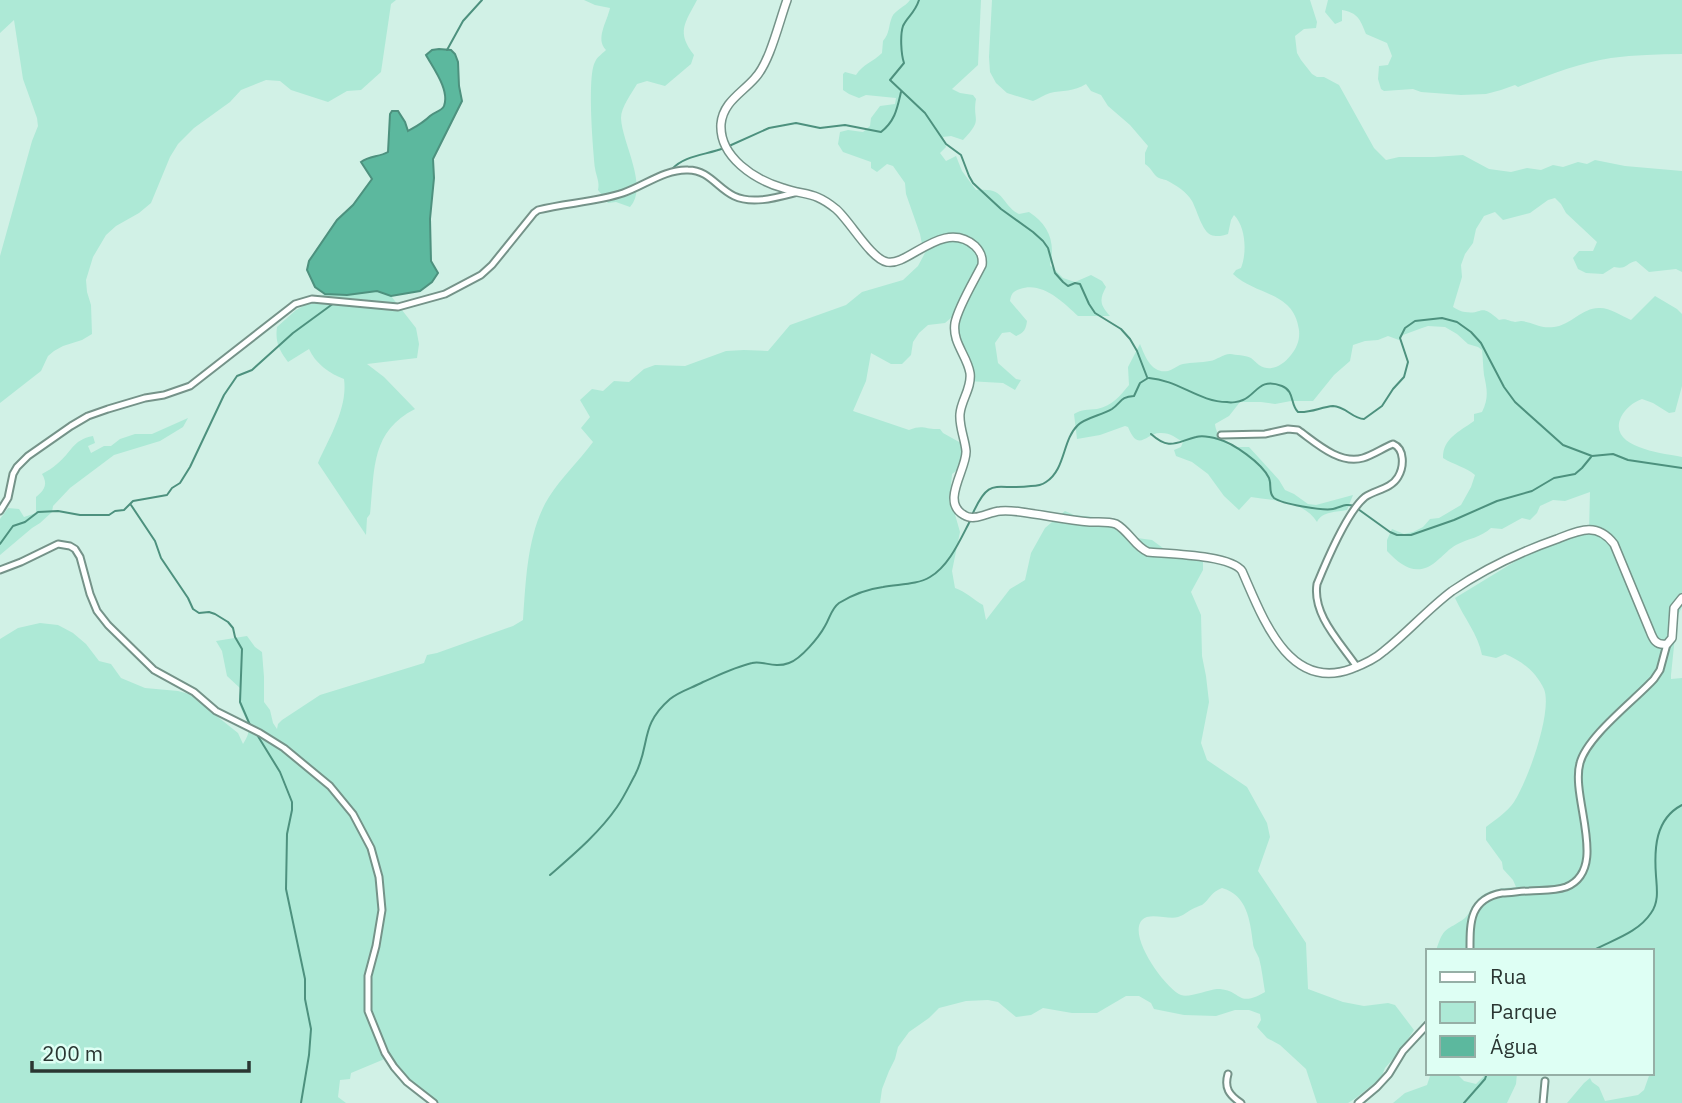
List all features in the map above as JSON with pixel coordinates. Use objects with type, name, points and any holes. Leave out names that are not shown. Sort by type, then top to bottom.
[{"type":"street","points":[[787,0],[762,69],[724,109],[722,132],[730,154],[738,164],[783,188],[821,198],[839,211],[870,251],[885,262],[894,262],[935,242],[952,238],[972,244],[982,255],[982,265],[954,326],[971,377],[960,410],[966,455],[954,495],[955,505],[965,517],[1007,511],[1115,524],[1148,552],[1215,559],[1237,565],[1266,625],[1284,649],[1299,664],[1324,674],[1357,667],[1385,651],[1459,587],[1527,550],[1580,531],[1600,531],[1614,544],[1654,640],[1658,644],[1667,644]]},
{"type":"street","points":[[0,511],[7,502],[17,467],[65,430],[88,416],[190,386],[295,304],[312,299],[398,307],[445,293],[481,275],[538,210],[621,194],[675,171],[687,170],[706,174],[733,195],[743,199],[775,198],[800,192]]},
{"type":"street","points":[[1221,435],[1265,434],[1293,429],[1323,448],[1350,459],[1360,459],[1393,444],[1400,448],[1400,475],[1390,485],[1366,497],[1353,511],[1315,593],[1323,616],[1357,667]]},
{"type":"street","points":[[0,570],[58,544],[70,545],[80,557],[97,611],[154,670],[194,692],[216,711],[284,748],[330,786],[353,814],[371,848],[379,877],[382,910],[368,976],[368,1012],[394,1067],[407,1082],[434,1103]]},
{"type":"street","points":[[1470,949],[1474,912],[1487,898],[1564,887],[1575,882],[1584,871],[1588,857],[1579,792],[1580,760],[1600,732],[1661,670],[1667,644],[1672,638],[1674,608],[1682,597]]},
{"type":"street","points":[[1358,1103],[1383,1080],[1403,1051],[1426,1026]]},
{"type":"street","points":[[1228,1074],[1227,1089],[1241,1103]]},
{"type":"street","points":[[1543,1103],[1545,1080]]},
{"type":"green space","points":[[0,0],[396,0],[391,4],[381,72],[361,90],[347,91],[328,102],[291,90],[280,81],[266,80],[241,90],[178,144],[151,203],[106,235],[93,257],[86,280],[91,305],[92,334],[54,351],[48,356],[41,371],[0,403],[0,256],[38,126],[23,79],[14,20],[0,33]]},
{"type":"green space","points":[[584,0],[697,0],[684,28],[685,40],[694,55],[691,64],[665,86],[647,81],[637,84],[623,109],[622,128],[637,188],[630,207],[616,202],[608,203],[598,190],[592,130],[591,82],[595,62],[606,50],[602,36],[610,8]]},
{"type":"green space","points":[[981,0],[978,65],[952,89],[973,95],[976,99],[976,120],[963,140],[951,136],[943,137],[946,147],[940,153],[946,161],[956,156],[962,171],[976,190],[998,193],[1019,214],[1029,212],[1036,217],[1049,234],[1052,249],[1050,265],[1063,278],[1075,282],[1091,275],[1102,281],[1106,287],[1102,302],[1110,316],[1078,316],[1044,290],[1028,287],[1018,290],[1013,293],[1010,301],[1027,321],[1025,328],[1016,336],[1010,332],[1002,333],[995,343],[998,363],[1016,379],[1021,380],[1015,390],[1003,383],[967,381],[956,345],[951,340],[952,317],[945,323],[928,325],[919,333],[913,342],[911,355],[902,364],[891,364],[871,353],[866,381],[853,411],[909,430],[921,427],[940,429],[961,443],[962,461],[952,474],[950,497],[960,532],[952,571],[955,588],[983,605],[986,620],[1010,589],[1025,580],[1031,553],[1045,528],[1065,511],[1121,523],[1137,538],[1152,540],[1167,551],[1203,554],[1203,570],[1191,592],[1201,615],[1202,656],[1209,702],[1201,743],[1207,760],[1247,787],[1267,823],[1270,837],[1258,871],[1306,943],[1308,989],[1343,1002],[1364,1006],[1388,1003],[1395,1005],[1414,1030],[1385,1068],[1381,1078],[1348,1103],[1317,1103],[1306,1069],[1257,1027],[1261,1020],[1260,1014],[1249,1010],[1235,1010],[1216,1016],[1184,1015],[1154,1009],[1151,1003],[1139,996],[1126,996],[1097,1013],[1072,1013],[1043,1008],[1031,1015],[1016,1017],[998,1002],[988,1000],[966,1001],[939,1008],[909,1032],[898,1047],[882,1089],[880,1103],[429,1103],[412,1089],[387,1058],[351,1073],[350,1079],[340,1080],[338,1097],[346,1103],[0,1103],[0,639],[18,628],[40,623],[58,625],[86,644],[99,661],[111,664],[121,678],[145,688],[189,694],[238,733],[243,744],[249,728],[239,702],[241,689],[227,676],[222,651],[216,641],[247,636],[262,652],[264,702],[277,729],[282,720],[320,695],[424,663],[427,655],[513,626],[523,620],[529,557],[536,525],[549,497],[593,442],[581,428],[590,417],[580,400],[592,389],[603,391],[614,381],[629,382],[644,369],[655,365],[685,366],[726,351],[768,351],[790,325],[846,305],[862,292],[903,280],[918,266],[926,251],[906,194],[905,183],[893,166],[887,164],[877,172],[871,168],[871,162],[843,152],[838,144],[840,132],[863,132],[870,126],[871,118],[880,106],[895,104],[896,98],[866,95],[859,98],[849,94],[843,90],[843,74],[845,72],[856,75],[882,53],[883,41],[892,17],[908,2]],"holes":[[[1222,888],[1230,891],[1246,909],[1265,992],[1249,999],[1217,989],[1181,995],[1166,983],[1150,961],[1140,938],[1142,920],[1149,917],[1178,917],[1202,905],[1218,890]]]},
{"type":"green space","points":[[992,0],[1310,0],[1317,22],[1316,28],[1304,29],[1295,36],[1297,53],[1312,74],[1339,85],[1374,148],[1386,160],[1399,157],[1463,155],[1489,169],[1511,172],[1527,168],[1541,170],[1553,165],[1563,167],[1578,162],[1587,164],[1595,160],[1625,166],[1682,171],[1682,272],[1676,269],[1649,272],[1636,261],[1624,267],[1614,267],[1603,274],[1586,273],[1578,269],[1573,258],[1579,251],[1593,251],[1597,242],[1566,213],[1555,198],[1530,213],[1503,220],[1495,212],[1484,216],[1461,265],[1462,277],[1453,307],[1464,312],[1484,310],[1499,320],[1549,327],[1560,326],[1594,308],[1608,309],[1631,320],[1655,296],[1682,314],[1682,386],[1675,412],[1669,413],[1642,399],[1625,411],[1619,427],[1622,436],[1639,447],[1682,457],[1682,607],[1677,617],[1671,679],[1682,678],[1682,1103],[1567,1103],[1590,1078],[1599,1087],[1605,1101],[1638,1095],[1644,1090],[1649,1075],[1654,1075],[1654,949],[1437,949],[1444,933],[1465,918],[1482,896],[1496,890],[1516,887],[1486,840],[1486,827],[1508,809],[1519,792],[1532,764],[1542,730],[1546,700],[1541,683],[1523,664],[1505,654],[1496,658],[1482,655],[1474,633],[1455,598],[1524,556],[1562,539],[1589,532],[1590,492],[1565,501],[1553,500],[1540,506],[1530,520],[1522,518],[1502,529],[1491,528],[1456,545],[1425,568],[1405,566],[1387,551],[1387,540],[1392,529],[1404,534],[1413,532],[1423,527],[1430,519],[1439,518],[1461,505],[1475,475],[1443,458],[1449,440],[1474,421],[1474,414],[1482,412],[1486,402],[1482,350],[1468,344],[1445,327],[1428,326],[1403,335],[1399,340],[1388,336],[1353,345],[1350,361],[1334,375],[1313,401],[1275,404],[1240,402],[1229,416],[1215,424],[1225,443],[1249,447],[1285,490],[1308,504],[1316,505],[1353,495],[1347,510],[1326,514],[1317,522],[1304,509],[1279,501],[1251,497],[1239,510],[1224,496],[1208,474],[1192,462],[1176,456],[1174,450],[1181,447],[1183,442],[1171,435],[1156,434],[1139,440],[1125,426],[1100,435],[1077,439],[1074,414],[1082,410],[1102,408],[1119,397],[1129,385],[1128,367],[1140,344],[1153,367],[1162,371],[1230,354],[1249,357],[1263,367],[1272,368],[1284,362],[1293,352],[1299,330],[1296,317],[1282,301],[1252,287],[1233,274],[1241,268],[1245,248],[1241,226],[1234,215],[1228,234],[1215,236],[1208,233],[1187,195],[1174,184],[1157,177],[1145,164],[1148,146],[1130,125],[1108,106],[1101,95],[1091,91],[1086,84],[1072,90],[1050,93],[1033,101],[1007,93],[996,83],[990,72]]},
{"type":"green space","points":[[1328,0],[1682,0],[1682,54],[1638,55],[1599,60],[1518,87],[1515,85],[1486,94],[1461,95],[1413,89],[1384,91],[1378,79],[1379,66],[1388,65],[1392,56],[1387,43],[1366,34],[1358,17],[1347,11],[1342,10],[1342,21],[1335,24],[1325,12]]},
{"type":"green space","points":[[377,291],[391,296],[416,328],[419,344],[417,358],[367,364],[384,377],[415,409],[400,418],[382,441],[377,454],[366,535],[318,463],[340,412],[344,379],[324,367],[309,349],[288,362],[278,346],[277,327],[296,310],[325,294],[347,295]]},
{"type":"green space","points":[[188,418],[183,427],[160,441],[114,455],[70,488],[53,506],[52,512],[0,555],[0,519],[8,508],[19,509],[24,517],[36,513],[36,497],[45,484],[42,474],[62,460],[76,443],[93,436],[95,443],[88,446],[91,453],[104,446],[111,446],[120,439],[135,434],[152,434]]},
{"type":"green space","points":[[1430,1075],[1458,1075],[1464,1081],[1476,1084],[1485,1075],[1517,1075],[1516,1084],[1507,1103],[1393,1103],[1405,1093],[1427,1085]]},
{"type":"water","points":[[439,49],[451,50],[455,54],[462,101],[433,159],[431,261],[438,273],[432,282],[420,291],[391,296],[377,291],[347,295],[325,294],[315,287],[307,270],[309,261],[337,220],[353,205],[372,179],[361,162],[388,152],[390,114],[392,111],[398,111],[408,131],[444,106],[443,86],[426,55]]},
{"type":"waterway","points":[[447,50],[463,21],[482,0]]},
{"type":"waterway","points":[[919,0],[902,30],[904,63],[890,80],[925,113],[946,144],[961,155],[973,183],[1001,209],[1043,241],[1048,248],[1055,273],[1063,282],[1068,286],[1080,284],[1095,313],[1121,329],[1130,339],[1147,377]]},
{"type":"waterway","points":[[729,146],[769,128],[796,123],[820,128],[845,125],[881,132],[892,119],[901,92]]},
{"type":"waterway","points":[[672,169],[689,158],[724,148]]},
{"type":"waterway","points":[[0,544],[13,526],[25,522],[38,512],[109,515],[124,510],[133,501],[167,495],[180,483],[190,467],[224,395],[237,376],[252,370],[293,333],[334,303]]},
{"type":"waterway","points":[[1149,378],[1169,383],[1207,399],[1231,402],[1243,400],[1263,385],[1274,384],[1289,391],[1298,412],[1333,406],[1364,419],[1382,406],[1404,377],[1408,362],[1400,338],[1405,328],[1415,321],[1442,318],[1457,322],[1471,332],[1481,343],[1515,402],[1563,445],[1592,456],[1613,454],[1628,460],[1682,468]]},
{"type":"waterway","points":[[973,513],[984,493],[990,489],[1035,486],[1046,482],[1057,470],[1069,438],[1078,425],[1134,396],[1140,383],[1148,378]]},
{"type":"waterway","points":[[1151,434],[1168,444],[1204,436],[1231,445],[1254,460],[1265,472],[1270,481],[1271,494],[1278,500],[1321,509],[1354,506]]},
{"type":"waterway","points":[[1358,509],[1390,532],[1411,535],[1497,501],[1532,491],[1554,478],[1575,474],[1591,457]]},
{"type":"waterway","points":[[131,505],[155,541],[161,558],[193,609],[199,613],[215,614],[233,628],[242,649],[240,702],[250,725]]},
{"type":"waterway","points":[[550,875],[594,834],[617,807],[640,764],[654,718],[670,699],[727,671],[746,665],[756,662],[778,665],[794,661],[814,641],[839,603],[872,589],[919,582],[937,572],[953,552],[970,521]]},
{"type":"waterway","points":[[256,733],[280,772],[292,802],[287,834],[286,889],[305,979],[305,999],[311,1029],[301,1103]]},
{"type":"waterway","points":[[1596,949],[1632,931],[1651,913],[1657,895],[1655,855],[1658,836],[1666,818],[1682,805]]},
{"type":"waterway","points":[[1464,1103],[1486,1075]]}]
